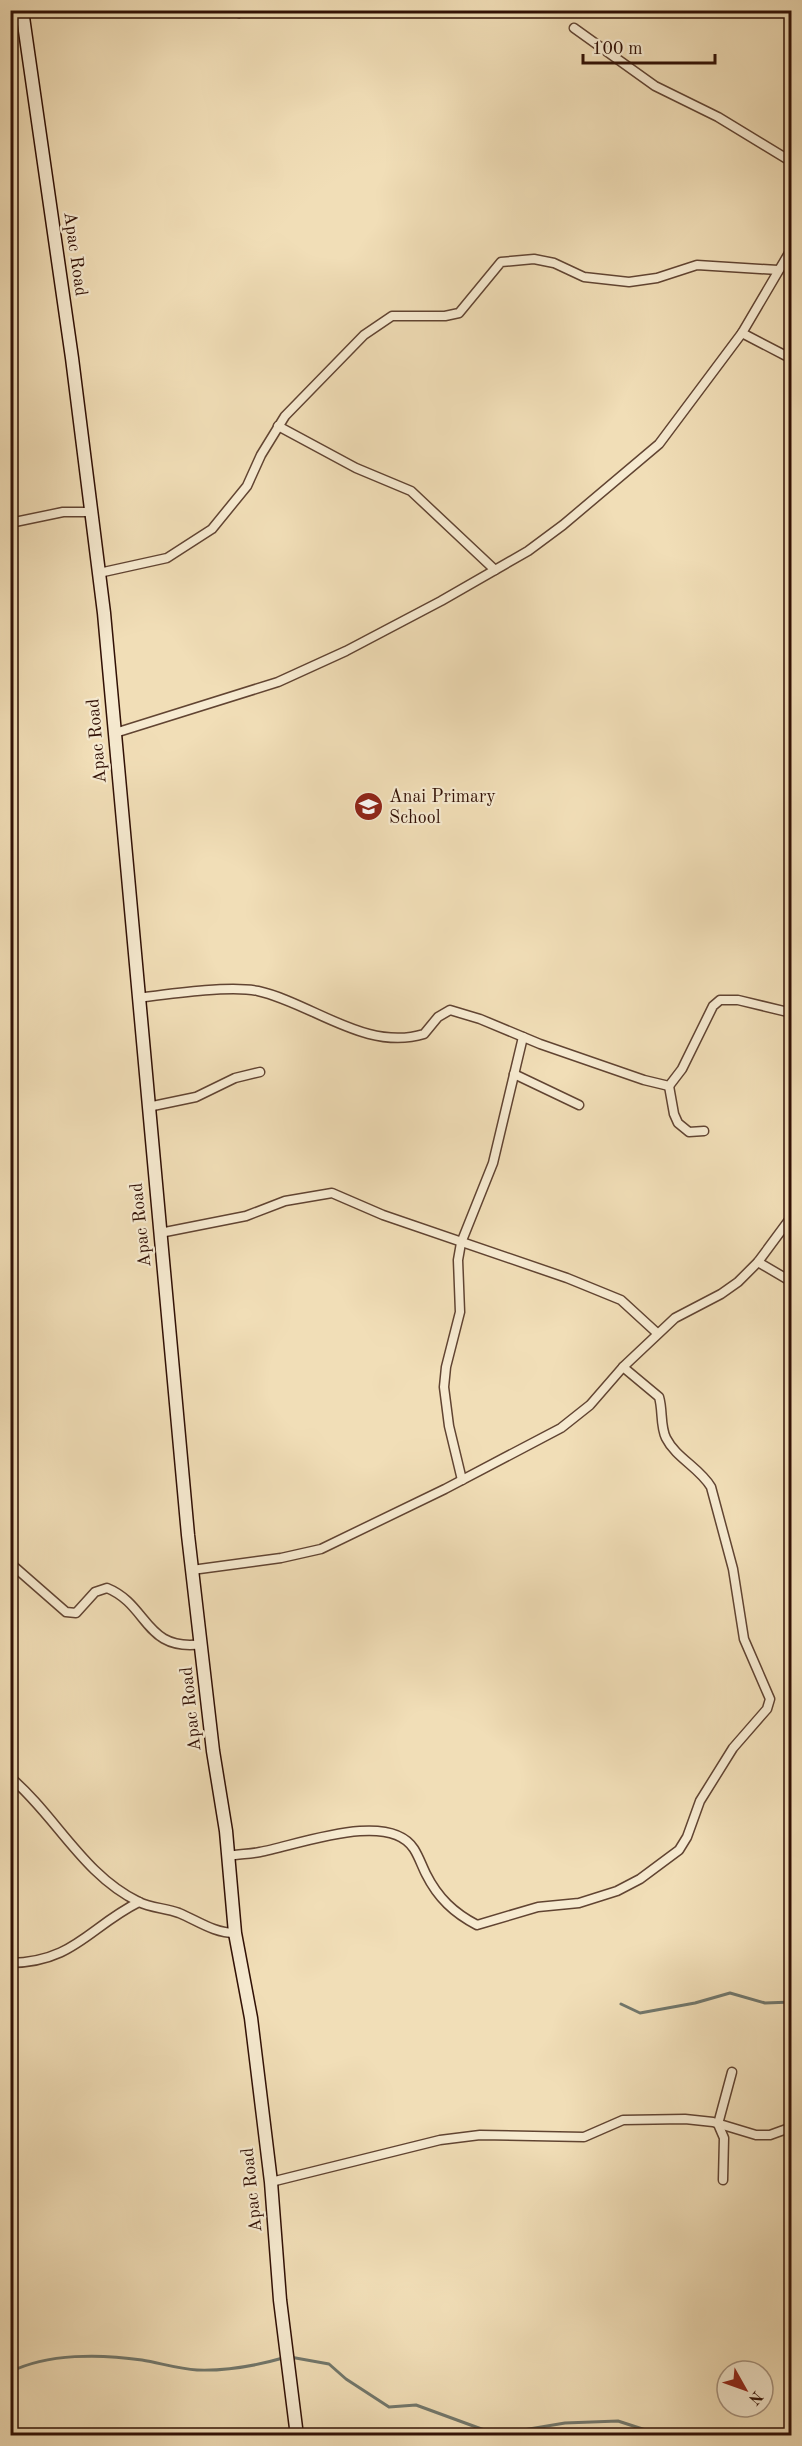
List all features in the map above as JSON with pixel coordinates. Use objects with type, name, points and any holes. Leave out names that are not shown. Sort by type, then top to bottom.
[{"type":"main road","name":"Apac Road","points":[[22,10],[72,358],[99,573],[192,1570],[228,1856],[235,1933],[251,2018],[272,2181],[280,2300],[297,2436]]},
{"type":"street","points":[[574,28],[655,86],[718,117],[792,162]]},
{"type":"street","points":[[115,733],[278,682],[405,622],[495,570],[563,525],[659,444],[742,333],[792,248]]},
{"type":"street","points":[[99,573],[167,558],[212,529],[248,486],[278,426],[364,335],[392,316],[445,316],[459,313],[497,265],[504,261],[534,259],[554,263],[584,278],[629,282],[657,278],[697,265],[778,270]]},
{"type":"street","points":[[742,333],[792,359]]},
{"type":"street","points":[[278,426],[356,468],[404,487],[420,498],[495,570]]},
{"type":"street","points":[[10,523],[63,512],[90,512]]},
{"type":"street","points":[[138,998],[235,989],[258,991],[349,1028],[378,1035],[412,1038],[429,1031],[438,1017],[450,1010],[644,1080],[669,1086]]},
{"type":"street","points":[[669,1086],[682,1069],[713,1006],[720,1000],[738,1000],[792,1013]]},
{"type":"street","points":[[462,1480],[449,1426],[444,1387],[446,1367],[460,1312],[457,1281],[461,1243],[493,1162],[523,1037]]},
{"type":"street","points":[[148,1107],[196,1097],[235,1078],[260,1072]]},
{"type":"street","points":[[514,1074],[579,1105]]},
{"type":"street","points":[[669,1086],[678,1123],[689,1132],[704,1131]]},
{"type":"street","points":[[160,1233],[246,1216],[285,1201],[324,1193],[342,1197],[375,1212],[461,1243],[567,1278],[621,1300],[657,1333]]},
{"type":"street","points":[[192,1570],[281,1558],[321,1548],[462,1480],[574,1419],[657,1333],[687,1310],[721,1294],[758,1262],[792,1216]]},
{"type":"street","points":[[758,1262],[792,1282]]},
{"type":"street","points":[[228,1856],[260,1852],[339,1831],[364,1831],[399,1837],[414,1849],[426,1876],[443,1901],[457,1914],[477,1925],[538,1907],[579,1903],[617,1891],[640,1879],[679,1850],[687,1837],[700,1801],[733,1748],[767,1709],[770,1699],[744,1639],[733,1569],[711,1487],[704,1475],[668,1442],[663,1432],[659,1396],[623,1367]]},
{"type":"street","points":[[10,1563],[71,1615],[76,1613],[95,1592],[108,1588],[115,1591],[158,1635],[171,1643],[188,1646],[202,1644]]},
{"type":"street","points":[[10,1777],[42,1809],[78,1854],[108,1881],[140,1902],[174,1911],[216,1931],[235,1933]]},
{"type":"street","points":[[10,1963],[58,1956],[74,1947],[114,1915],[140,1902]]},
{"type":"street","points":[[723,2180],[723,2138],[718,2124],[732,2072]]},
{"type":"street","points":[[272,2181],[440,2140],[480,2135],[584,2137],[598,2133],[615,2123],[630,2120],[685,2119],[718,2124],[756,2135],[770,2135],[792,2127]]},
{"type":"waterway","points":[[621,2004],[640,2013],[695,2003],[730,1993],[765,2003],[792,2002]]},
{"type":"waterway","points":[[10,2372],[41,2361],[92,2356],[142,2360],[197,2370],[219,2370],[283,2358]]},
{"type":"waterway","points":[[290,2357],[329,2364],[346,2379],[389,2407],[416,2405],[487,2431],[505,2433],[565,2423],[618,2421],[664,2436]]},
{"type":"place","name":"Anai Primary School","points":[[368,807]]}]
